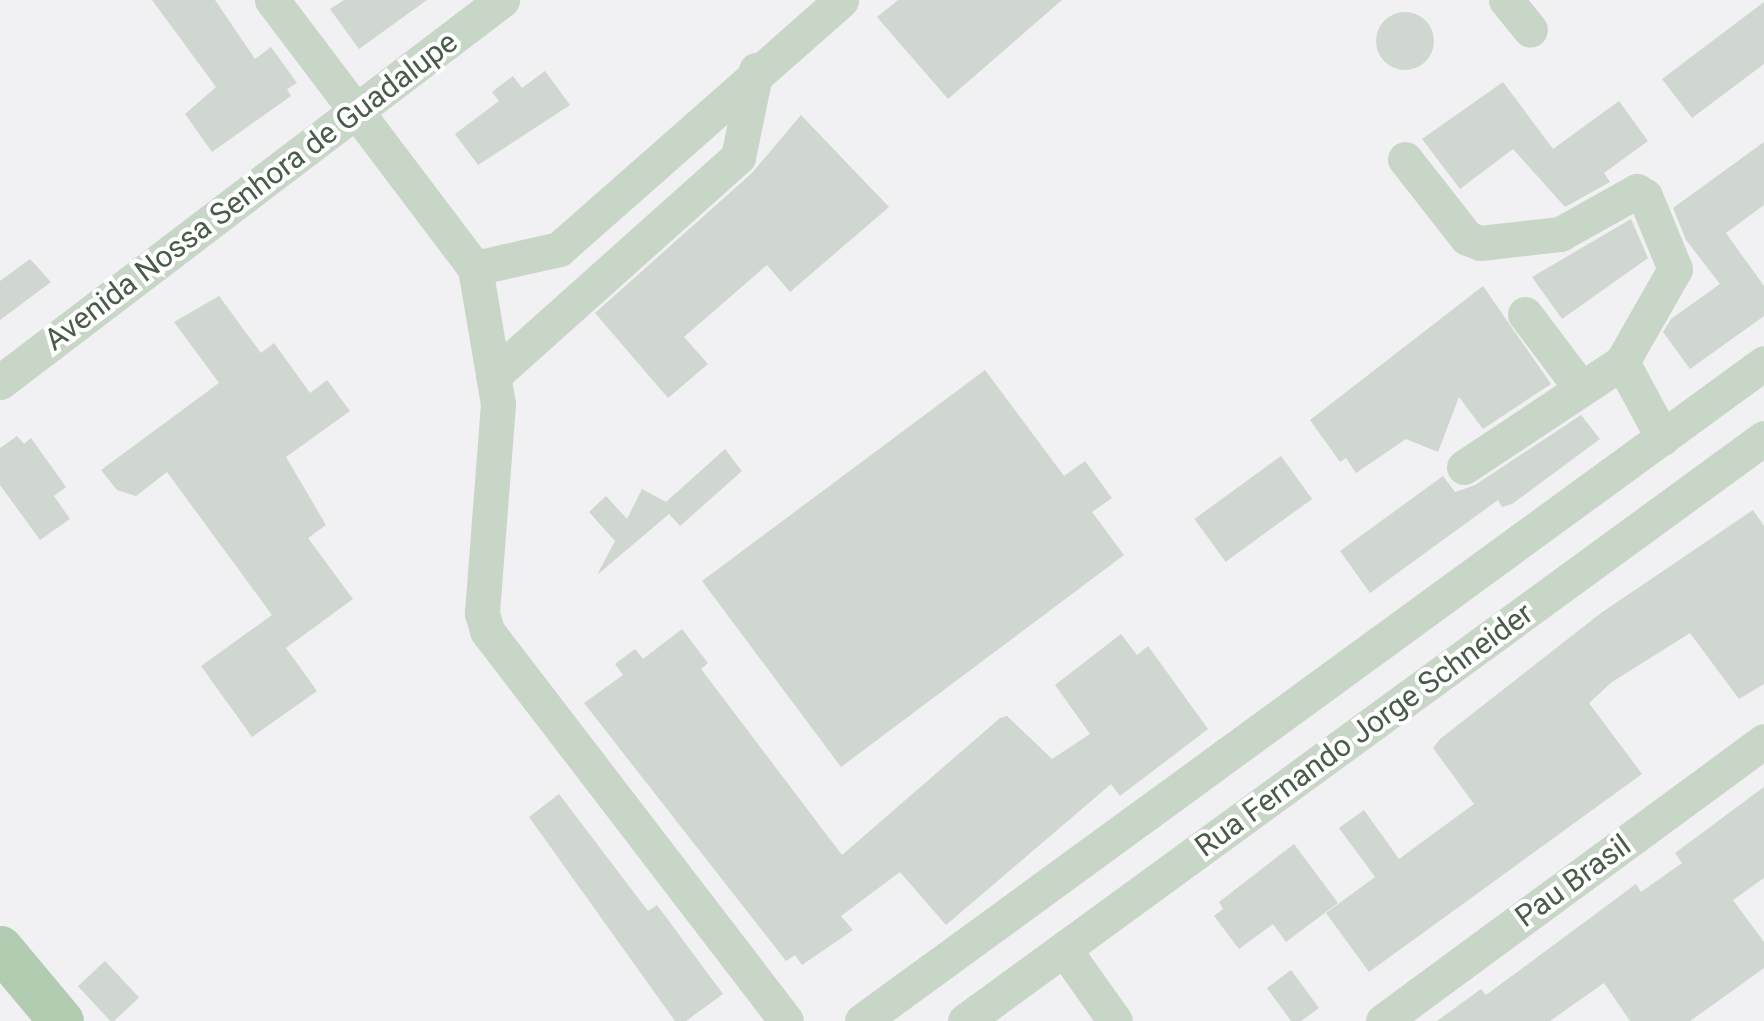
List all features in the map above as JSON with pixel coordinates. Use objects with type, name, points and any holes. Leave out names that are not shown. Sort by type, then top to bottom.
[{"type":"main road","points":[[0,948],[61,1021]]},
{"type":"street","points":[[272,0],[475,268],[498,404],[482,612],[486,631],[786,1021]]},
{"type":"street","name":"Avenida Nossa Senhora de Guadalupe","points":[[0,382],[502,0]]},
{"type":"street","points":[[475,268],[559,249],[756,70],[841,0]]},
{"type":"street","points":[[1506,0],[1530,30]]},
{"type":"street","points":[[493,376],[738,157],[756,70]]},
{"type":"street","points":[[1404,159],[1467,238],[1480,243],[1560,234],[1637,191],[1645,196],[1675,270],[1622,362],[1464,467]]},
{"type":"street","points":[[1525,314],[1580,388]]},
{"type":"street","points":[[1622,362],[1663,438]]},
{"type":"street","points":[[862,1021],[1764,363]]},
{"type":"street","name":"Rua Fernando Jorge Schneider","points":[[965,1021],[1764,438]]},
{"type":"street","name":"Pau Brasil","points":[[1383,1021],[1764,741]]},
{"type":"street","points":[[1064,949],[1115,1021]]},
{"type":"building","points":[[152,0],[215,0],[255,59],[271,47],[297,83],[287,89],[291,96],[212,152],[185,114],[216,87]]},
{"type":"building","points":[[344,0],[427,0],[359,49],[330,9]]},
{"type":"building","points":[[898,0],[1062,0],[948,99],[877,17]]},
{"type":"building","points":[[1764,2],[1764,64],[1692,118],[1662,79]]},
{"type":"building","points":[[1405,12],[1426,20],[1434,41],[1426,62],[1405,70],[1384,62],[1376,41],[1384,20]]},
{"type":"building","points":[[545,71],[570,105],[478,165],[455,134],[499,101],[492,92],[513,76],[522,88]]},
{"type":"building","points":[[1503,82],[1553,149],[1619,101],[1648,141],[1604,173],[1610,182],[1565,207],[1513,149],[1460,189],[1422,139]]},
{"type":"building","points":[[801,115],[889,207],[790,292],[767,265],[684,337],[708,364],[668,398],[595,313],[752,173]]},
{"type":"building","points":[[1764,142],[1764,205],[1726,233],[1764,286],[1764,316],[1690,369],[1663,332],[1671,319],[1720,284],[1686,240],[1673,208]]},
{"type":"building","points":[[1631,219],[1648,258],[1562,319],[1532,277]]},
{"type":"building","points":[[30,259],[51,282],[0,320],[0,281]]},
{"type":"building","points":[[1483,286],[1551,384],[1483,429],[1459,397],[1438,452],[1406,439],[1356,473],[1346,458],[1340,462],[1310,420]]},
{"type":"building","points":[[219,296],[261,353],[274,343],[310,393],[327,380],[350,411],[286,457],[326,525],[308,538],[353,599],[286,648],[317,691],[252,737],[201,666],[272,615],[167,472],[136,496],[117,490],[101,470],[219,383],[174,322]]},
{"type":"building","points":[[985,370],[1064,476],[1085,461],[1112,498],[1092,512],[1124,555],[841,767],[702,581]]},
{"type":"building","points":[[1581,415],[1600,439],[1512,504],[1502,507],[1498,500],[1370,593],[1340,551],[1443,476],[1455,492],[1475,485]]},
{"type":"building","points":[[17,436],[24,444],[31,438],[66,487],[54,496],[70,519],[40,540],[0,485],[0,448]]},
{"type":"building","points":[[725,449],[742,471],[680,526],[669,514],[597,575],[615,541],[589,512],[606,496],[627,519],[642,489],[666,502]]},
{"type":"building","points":[[1281,456],[1312,499],[1226,562],[1194,519]]},
{"type":"building","points":[[1753,510],[1764,526],[1764,684],[1739,699],[1690,633],[1612,682],[1589,703],[1642,774],[1369,972],[1326,913],[1375,877],[1339,828],[1364,810],[1399,859],[1474,804],[1433,748],[1440,739],[1601,613]]},
{"type":"building","points":[[682,629],[708,663],[701,669],[842,855],[1000,718],[1007,716],[1052,759],[1090,734],[1055,685],[1121,634],[1137,655],[1148,646],[1208,729],[1120,796],[1111,784],[946,925],[900,872],[841,916],[853,930],[802,965],[795,955],[786,961],[584,703],[623,675],[615,664],[635,649],[643,659]]},
{"type":"building","points":[[1764,787],[1764,878],[1733,900],[1764,942],[1764,968],[1707,1009],[1690,1021],[1630,1021],[1604,983],[1550,1021],[1437,1021],[1481,989],[1486,995],[1636,884],[1641,892],[1682,863],[1675,853]]},
{"type":"building","points":[[559,794],[648,911],[657,905],[723,994],[686,1021],[675,1021],[529,817]]},
{"type":"building","points":[[1294,844],[1338,903],[1286,942],[1273,924],[1239,949],[1214,916],[1223,909],[1219,902]]},
{"type":"building","points":[[105,961],[139,998],[110,1021],[78,986]]},
{"type":"building","points":[[1291,970],[1319,1008],[1301,1021],[1291,1021],[1267,988]]}]
